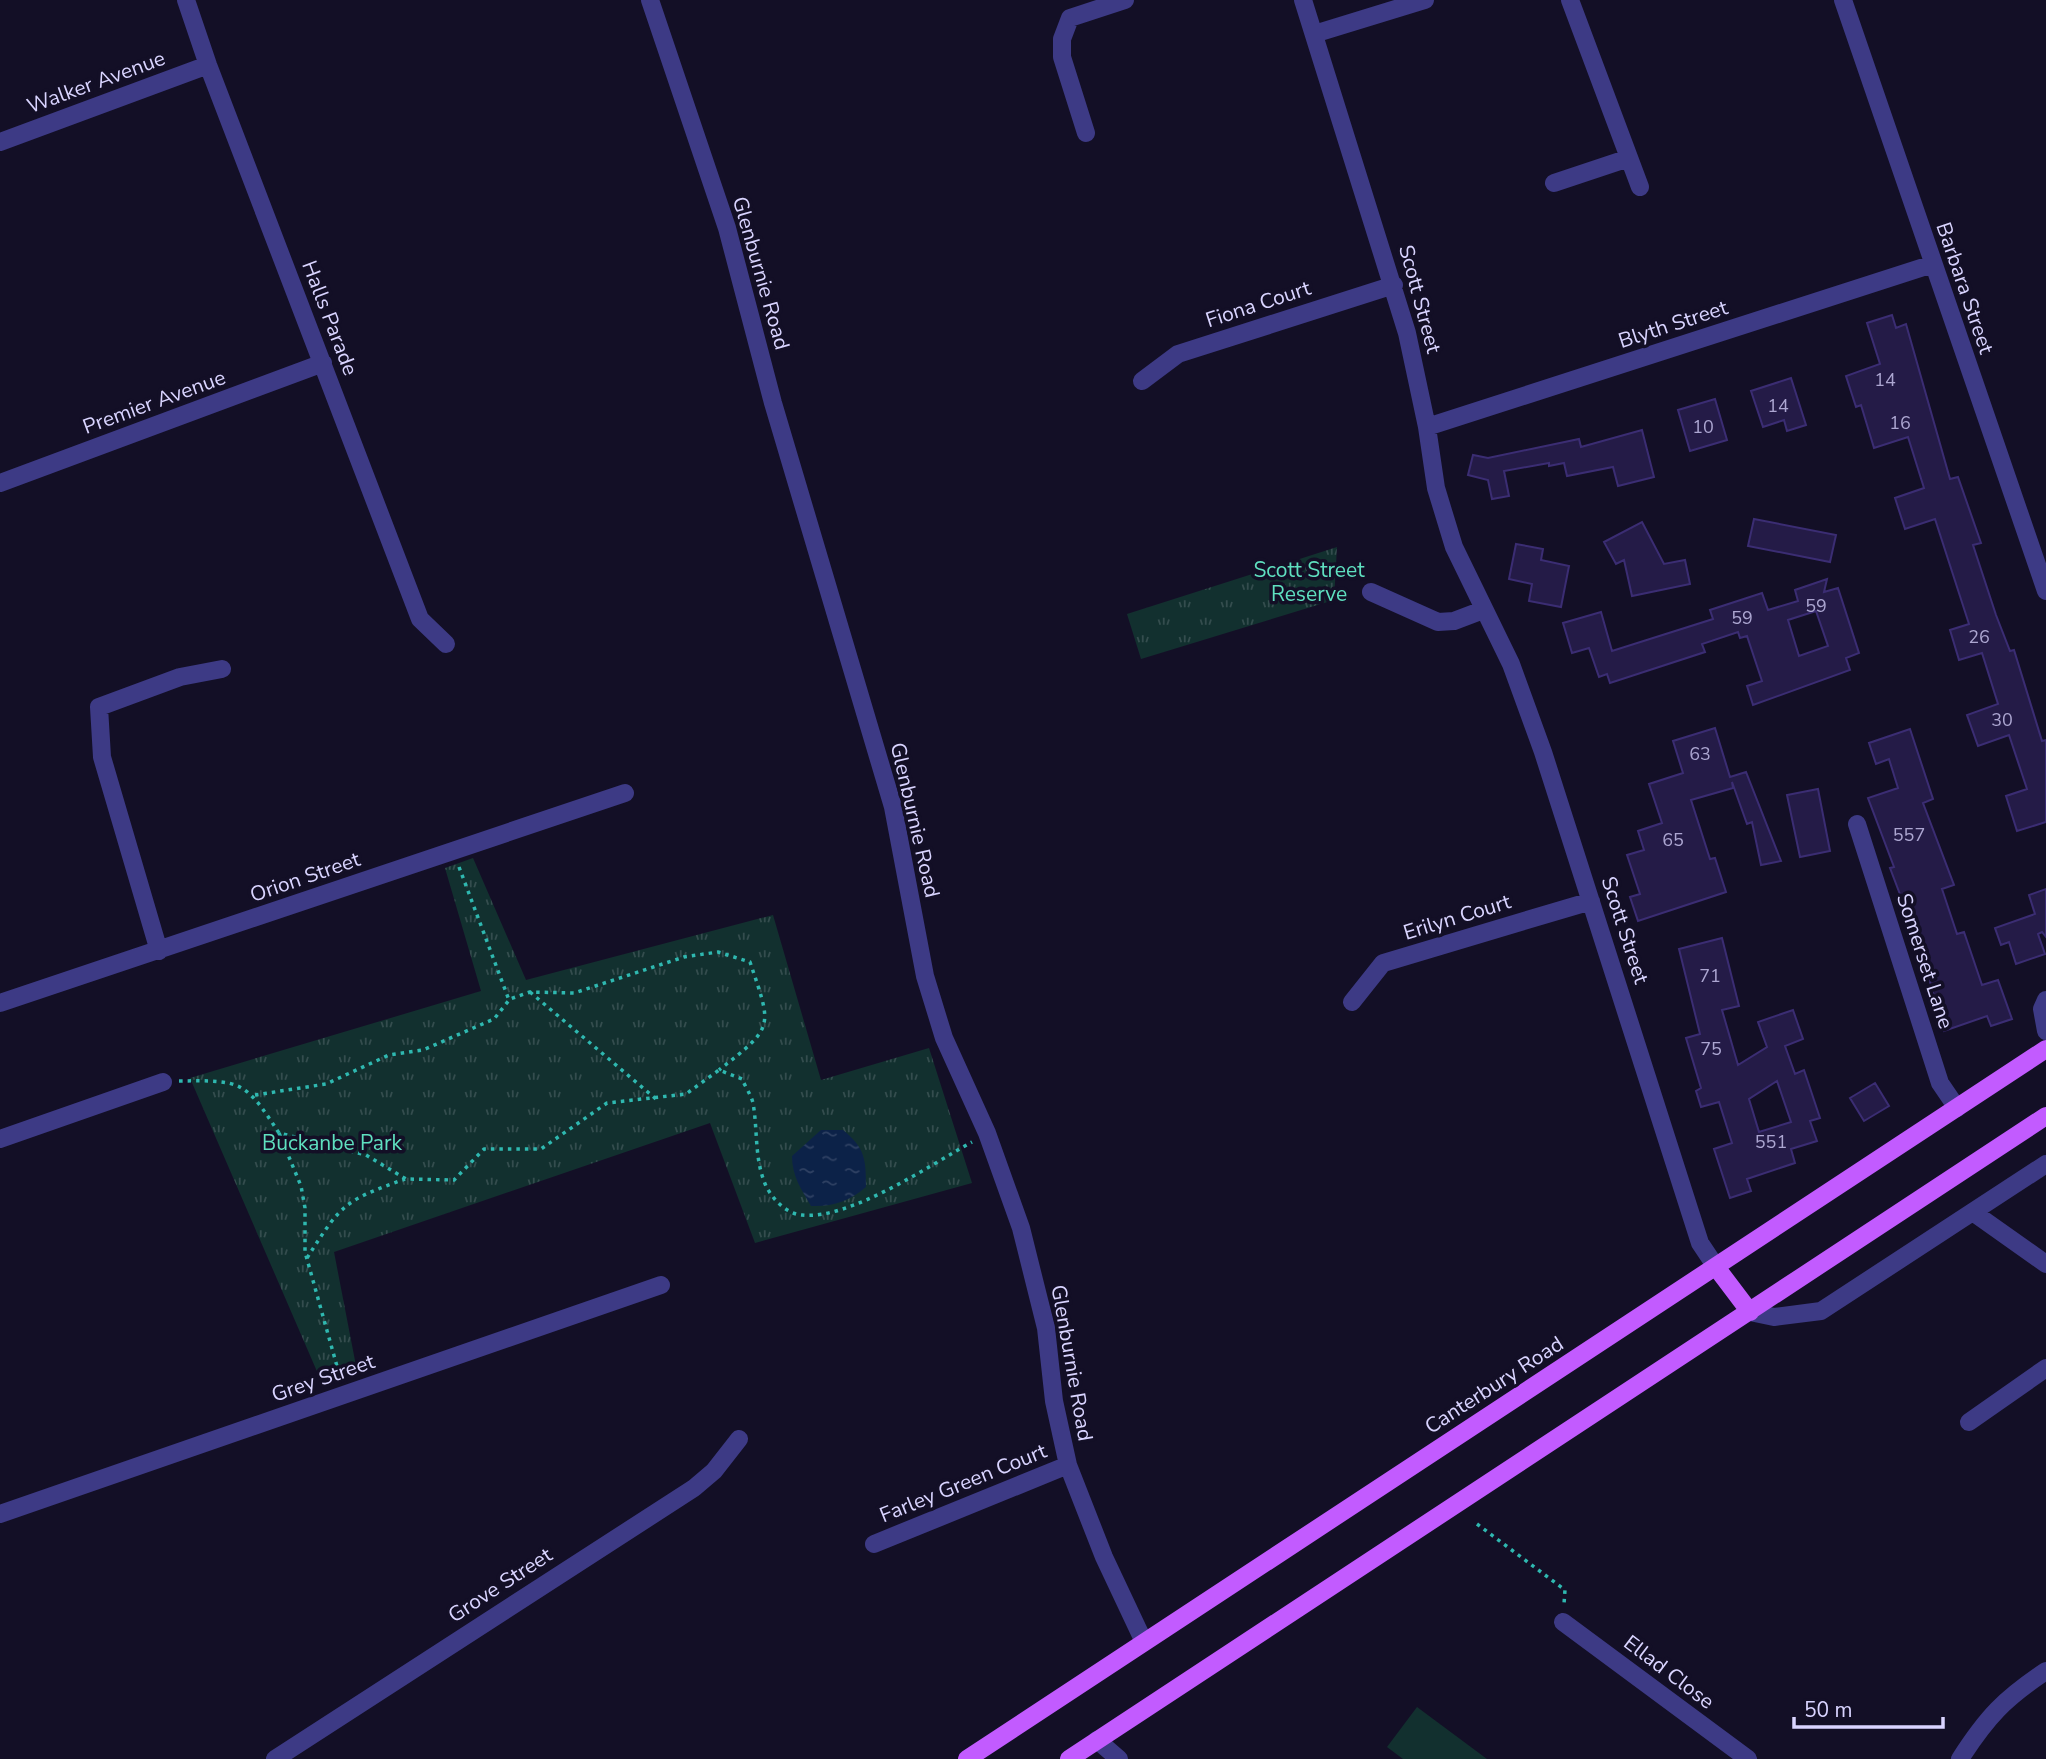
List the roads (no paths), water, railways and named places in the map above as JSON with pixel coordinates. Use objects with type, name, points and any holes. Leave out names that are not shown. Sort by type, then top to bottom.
[{"type":"main road","name":"Canterbury Road","points":[[967,1759],[2046,1049]]},
{"type":"main road","points":[[1069,1759],[2046,1116]]},
{"type":"main road","points":[[1716,1267],[1750,1312]]},
{"type":"street","name":"Halls Parade","points":[[186,0],[208,65],[420,619],[446,644]]},
{"type":"street","name":"Glenburnie Road","points":[[650,0],[727,228],[773,403],[893,807],[925,976],[944,1038],[987,1133],[1021,1228],[1046,1328],[1054,1401],[1068,1465],[1114,1581],[1144,1642]]},
{"type":"street","points":[[1086,134],[1062,57],[1062,39],[1070,18],[1125,0]]},
{"type":"street","name":"Scott Street","points":[[1303,0],[1394,285],[1427,427],[1436,488],[1454,547],[1515,675],[1591,901],[1700,1242],[1716,1267]]},
{"type":"street","points":[[1314,34],[1425,0]]},
{"type":"street","points":[[1570,0],[1640,187]]},
{"type":"street","name":"Barbara Street","points":[[1843,0],[2046,591]]},
{"type":"street","name":"Walker Avenue","points":[[0,142],[208,65]]},
{"type":"street","points":[[1554,183],[1629,158]]},
{"type":"street","name":"Blyth Street","points":[[1427,427],[1933,264]]},
{"type":"street","name":"Fiona Court","points":[[1142,380],[1178,354],[1394,285]]},
{"type":"street","name":"Premier Avenue","points":[[0,482],[323,363]]},
{"type":"street","points":[[1371,593],[1438,622],[1454,621],[1483,610]]},
{"type":"street","points":[[159,951],[102,757],[99,707],[180,677],[222,670]]},
{"type":"street","name":"Orion Street","points":[[0,1003],[625,793]]},
{"type":"street","name":"Somerset Lane","points":[[1857,824],[1940,1083],[1957,1108]]},
{"type":"street","name":"Erilyn Court","points":[[1352,1002],[1383,963],[1591,901]]},
{"type":"street","points":[[2046,1000],[2042,1009],[2046,1031]]},
{"type":"street","points":[[0,1139],[163,1082]]},
{"type":"street","points":[[1750,1312],[1774,1317],[1821,1311],[2046,1164]]},
{"type":"street","points":[[1974,1213],[2046,1264]]},
{"type":"street","name":"Grey Street","points":[[0,1514],[662,1285]]},
{"type":"street","points":[[1969,1422],[2046,1368]]},
{"type":"street","name":"Grove Street","points":[[275,1759],[694,1488],[714,1471],[738,1439]]},
{"type":"street","name":"Farley Green Court","points":[[874,1544],[1068,1465]]},
{"type":"street","name":"Ellad Close","points":[[1563,1622],[1748,1759]]},
{"type":"street","points":[[1960,1759],[1986,1718],[2019,1689],[2046,1671]]},
{"type":"street","points":[[1097,1740],[1119,1759]]},
{"type":"water","points":[[821,1130],[843,1130],[856,1143],[865,1161],[866,1187],[840,1202],[811,1206],[795,1176],[792,1156]]},
{"type":"park label","name":"Scott Street Reserve","points":[[1309,582]]},
{"type":"park label","name":"Buckanbe Park","points":[[332,1143]]}]
